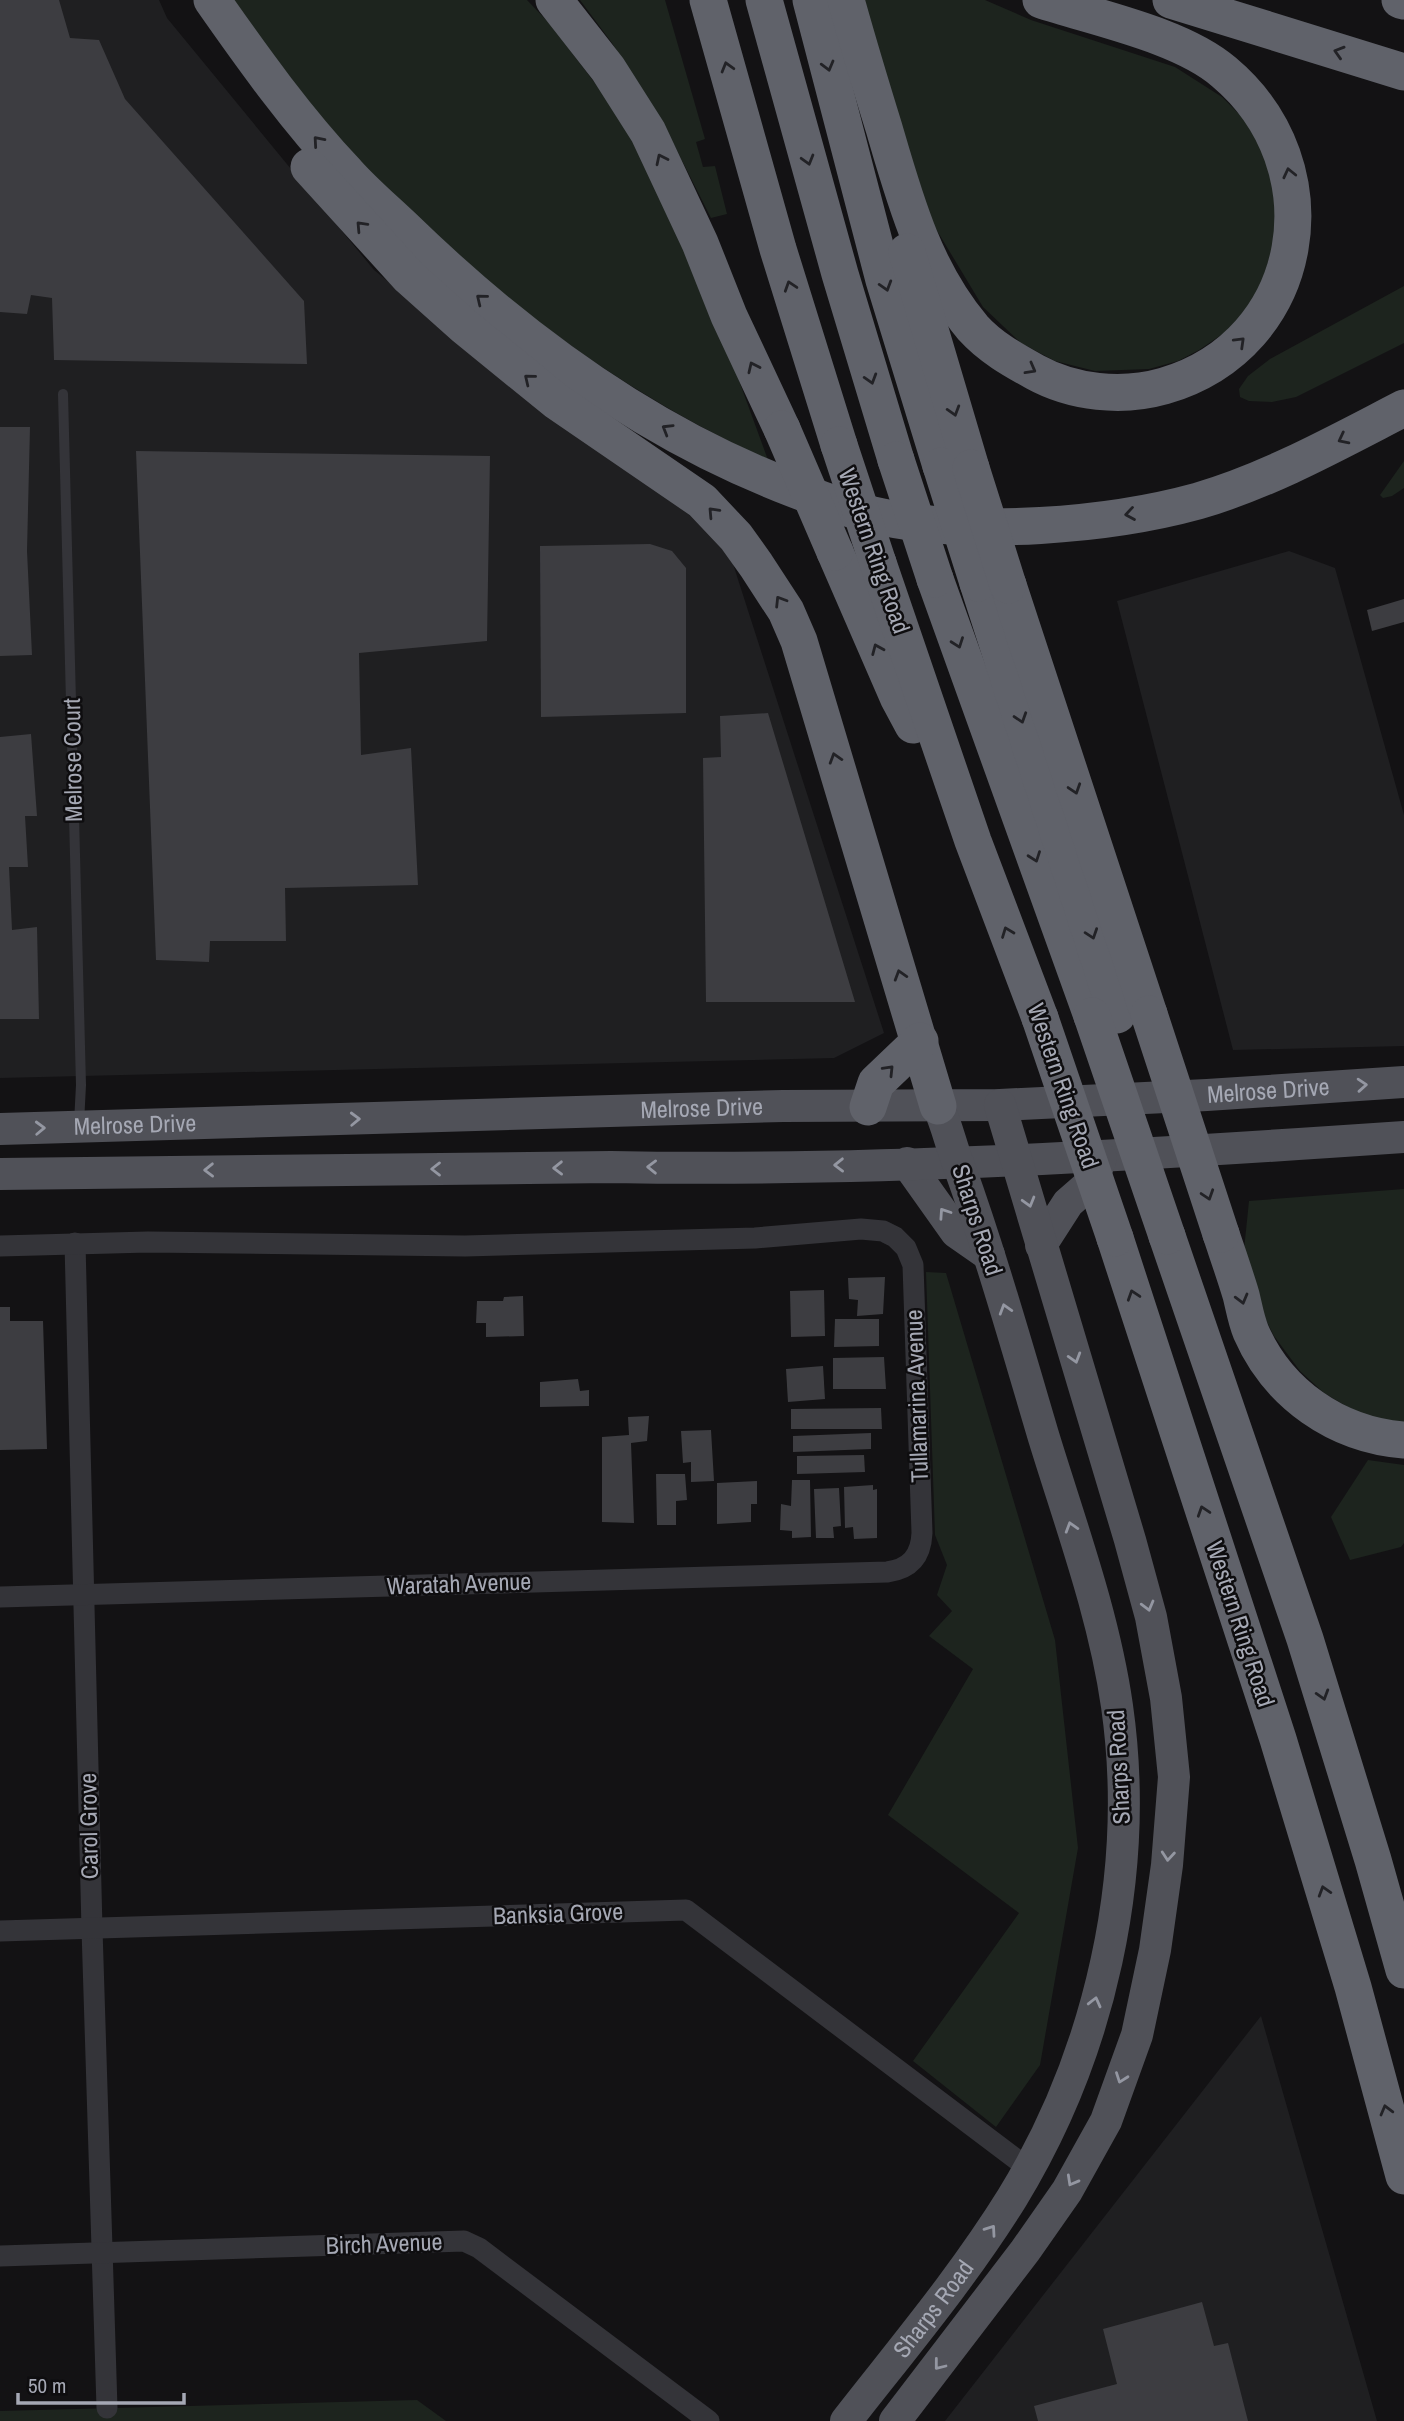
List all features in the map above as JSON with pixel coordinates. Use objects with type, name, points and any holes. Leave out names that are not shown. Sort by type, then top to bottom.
[{"type":"highway","points":[[194,0],[280,133],[409,277],[465,327],[556,401],[702,501],[736,537],[756,565],[786,611],[799,641],[939,1105]]},
{"type":"highway","points":[[212,0],[253,59],[348,175],[455,278],[530,340],[598,388],[693,445],[749,472],[821,500],[880,517],[939,526],[1058,525],[1134,514],[1198,501],[1257,479],[1325,449],[1404,408]]},
{"type":"highway","points":[[554,0],[608,69],[648,132],[700,243],[729,316],[782,429],[898,697],[973,841]]},
{"type":"highway","name":"Western Ring Road","points":[[708,0],[778,249],[839,445],[973,841],[1040,1018],[1115,1238],[1278,1739],[1353,1987],[1404,2176]]},
{"type":"highway","name":"Western Ring Road","points":[[764,0],[836,261],[935,579],[1119,1015],[1192,1235],[1306,1639],[1404,1970]]},
{"type":"highway","points":[[811,0],[884,280],[956,467],[993,584],[1119,1015],[1192,1235],[1284,1385],[1329,1420],[1382,1438],[1404,1440]]},
{"type":"highway","points":[[848,7],[917,234],[941,282],[975,330],[996,349],[1045,377],[1086,390],[1127,393],[1149,390],[1186,379],[1222,358],[1239,344],[1253,329],[1277,292],[1290,255],[1294,224],[1294,204],[1286,161],[1262,113],[1223,71],[1202,56],[1141,32],[1041,0]]},
{"type":"highway","points":[[1171,0],[1404,72]]},
{"type":"highway","points":[[848,7],[956,467]]},
{"type":"highway","points":[[867,1107],[876,1083],[920,1041]]},
{"type":"main road","name":"Melrose Drive","points":[[0,1129],[783,1106],[1000,1105],[1404,1082]]},
{"type":"main road","name":"Sharps Road","points":[[846,2421],[946,2293],[993,2227],[1056,2119],[1091,2018],[1112,1935],[1125,1804],[1116,1705],[1101,1630],[989,1255],[939,1105]]},
{"type":"main road","name":"Sharps Road","points":[[895,2421],[1025,2251],[1067,2191],[1106,2121],[1136,2035],[1155,1950],[1167,1865],[1174,1777],[1166,1698],[1151,1618],[1000,1105]]},
{"type":"main road","points":[[287,1121],[288,1170]]},
{"type":"main road","name":"Melrose Drive","points":[[0,1174],[957,1163],[1404,1137]]},
{"type":"main road","points":[[1041,1245],[1068,1203],[1092,1182],[1101,1156]]},
{"type":"main road","points":[[907,1163],[956,1232],[989,1255]]},
{"type":"main road","points":[[1125,1804],[1171,1809]]},
{"type":"street","name":"Tullamarina Avenue","points":[[75,1243],[465,1246],[755,1238],[861,1229],[883,1231],[895,1237],[906,1248],[913,1265],[922,1533],[919,1552],[914,1560]]},
{"type":"street","points":[[0,1246],[75,1243]]},
{"type":"street","name":"Carol Grove","points":[[75,1243],[106,2414]]},
{"type":"street","name":"Waratah Avenue","points":[[0,1597],[887,1572],[898,1570],[914,1560]]},
{"type":"street","name":"Banksia Grove","points":[[0,1931],[686,1910],[1029,2169]]},
{"type":"street","name":"Birch Avenue","points":[[0,2256],[464,2241],[480,2248],[709,2421]]},
{"type":"lane","name":"Melrose Court","points":[[64,394],[81,1084],[79,1126]]},
{"type":"shaded area","points":[[0,0],[159,0],[167,18],[374,270],[556,418],[725,539],[884,1033],[834,1058],[0,1078]]},
{"type":"shaded area","points":[[230,0],[527,0],[549,23],[627,125],[688,241],[768,460],[676,413],[588,358],[546,328],[466,263],[386,190],[335,135]]},
{"type":"shaded area","points":[[580,0],[665,0],[705,139],[696,142],[703,167],[715,166],[727,214],[711,218],[663,123],[612,43]]},
{"type":"shaded area","points":[[865,0],[985,0],[1031,20],[1175,67],[1222,97],[1244,119],[1262,146],[1284,204],[1258,298],[1224,333],[1199,350],[1178,361],[1149,369],[1095,371],[1055,361],[1021,343],[983,307],[930,219],[868,19]]},
{"type":"shaded area","points":[[1404,286],[1404,343],[1296,397],[1272,402],[1249,401],[1240,397],[1239,389],[1248,376],[1270,359]]},
{"type":"shaded area","points":[[1404,461],[1404,488],[1383,498],[1380,495]]},
{"type":"shaded area","points":[[1289,551],[1335,568],[1404,815],[1404,1046],[1233,1050],[1117,601]]},
{"type":"shaded area","points":[[1404,1189],[1404,1427],[1358,1413],[1324,1393],[1300,1371],[1274,1336],[1254,1296],[1244,1250],[1249,1201]]},
{"type":"shaded area","points":[[926,1272],[946,1273],[1055,1640],[1078,1848],[1040,2065],[996,2127],[913,2061],[1019,1913],[888,1815],[973,1669],[929,1636],[952,1611],[937,1595],[947,1565],[935,1535]]},
{"type":"shaded area","points":[[1368,1460],[1404,1465],[1404,1543],[1401,1547],[1350,1560],[1331,1517]]},
{"type":"shaded area","points":[[1261,2016],[1377,2421],[945,2421]]},
{"type":"shaded area","points":[[417,2400],[446,2421],[0,2421],[0,2411]]},
{"type":"building","points":[[0,0],[59,0],[70,38],[99,40],[125,99],[304,301],[307,364],[54,360],[52,298],[31,295],[27,314],[0,312]]},
{"type":"building","points":[[0,427],[30,427],[27,551],[32,655],[0,656]]},
{"type":"building","points":[[136,451],[490,456],[487,641],[359,653],[361,755],[411,748],[418,885],[285,888],[286,941],[210,941],[209,962],[156,960]]},
{"type":"building","points":[[650,544],[672,551],[686,568],[686,713],[541,717],[540,546]]},
{"type":"building","points":[[1404,599],[1404,622],[1372,631],[1367,610]]},
{"type":"building","points":[[768,713],[855,1002],[706,1002],[703,758],[721,757],[720,716]]},
{"type":"building","points":[[31,734],[37,816],[25,816],[28,867],[9,867],[12,930],[37,927],[39,1019],[0,1019],[0,737]]},
{"type":"building","points":[[885,1277],[883,1314],[857,1316],[858,1300],[849,1299],[848,1278]]},
{"type":"building","points":[[824,1290],[825,1336],[791,1337],[790,1291]]},
{"type":"building","points":[[523,1296],[524,1336],[486,1337],[486,1323],[476,1323],[477,1301],[503,1301],[504,1297]]},
{"type":"building","points":[[0,1307],[10,1307],[10,1321],[43,1321],[47,1449],[0,1450]]},
{"type":"building","points":[[835,1319],[879,1319],[879,1346],[834,1347]]},
{"type":"building","points":[[884,1357],[886,1389],[833,1389],[833,1358]]},
{"type":"building","points":[[823,1366],[825,1399],[788,1402],[786,1369]]},
{"type":"building","points":[[578,1379],[580,1391],[589,1390],[589,1406],[540,1407],[540,1382]]},
{"type":"building","points":[[881,1408],[882,1429],[791,1429],[791,1409]]},
{"type":"building","points":[[649,1416],[647,1441],[631,1443],[634,1523],[602,1522],[602,1437],[629,1435],[628,1417]]},
{"type":"building","points":[[711,1430],[714,1481],[691,1482],[691,1462],[683,1463],[681,1431]]},
{"type":"building","points":[[871,1433],[871,1449],[793,1452],[793,1436]]},
{"type":"building","points":[[864,1455],[865,1472],[797,1474],[797,1456]]},
{"type":"building","points":[[656,1474],[685,1474],[687,1500],[676,1501],[676,1525],[657,1525]]},
{"type":"building","points":[[792,1480],[810,1480],[811,1537],[792,1538],[792,1531],[780,1530],[781,1504],[791,1506]]},
{"type":"building","points":[[757,1481],[757,1504],[751,1504],[751,1522],[717,1524],[717,1483]]},
{"type":"building","points":[[873,1485],[873,1490],[877,1489],[877,1538],[854,1539],[853,1527],[845,1528],[844,1487]]},
{"type":"building","points":[[839,1488],[841,1526],[833,1527],[834,1538],[816,1538],[814,1489]]},
{"type":"building","points":[[1202,2302],[1214,2346],[1228,2343],[1248,2421],[1038,2421],[1034,2406],[1117,2384],[1103,2329]]}]
